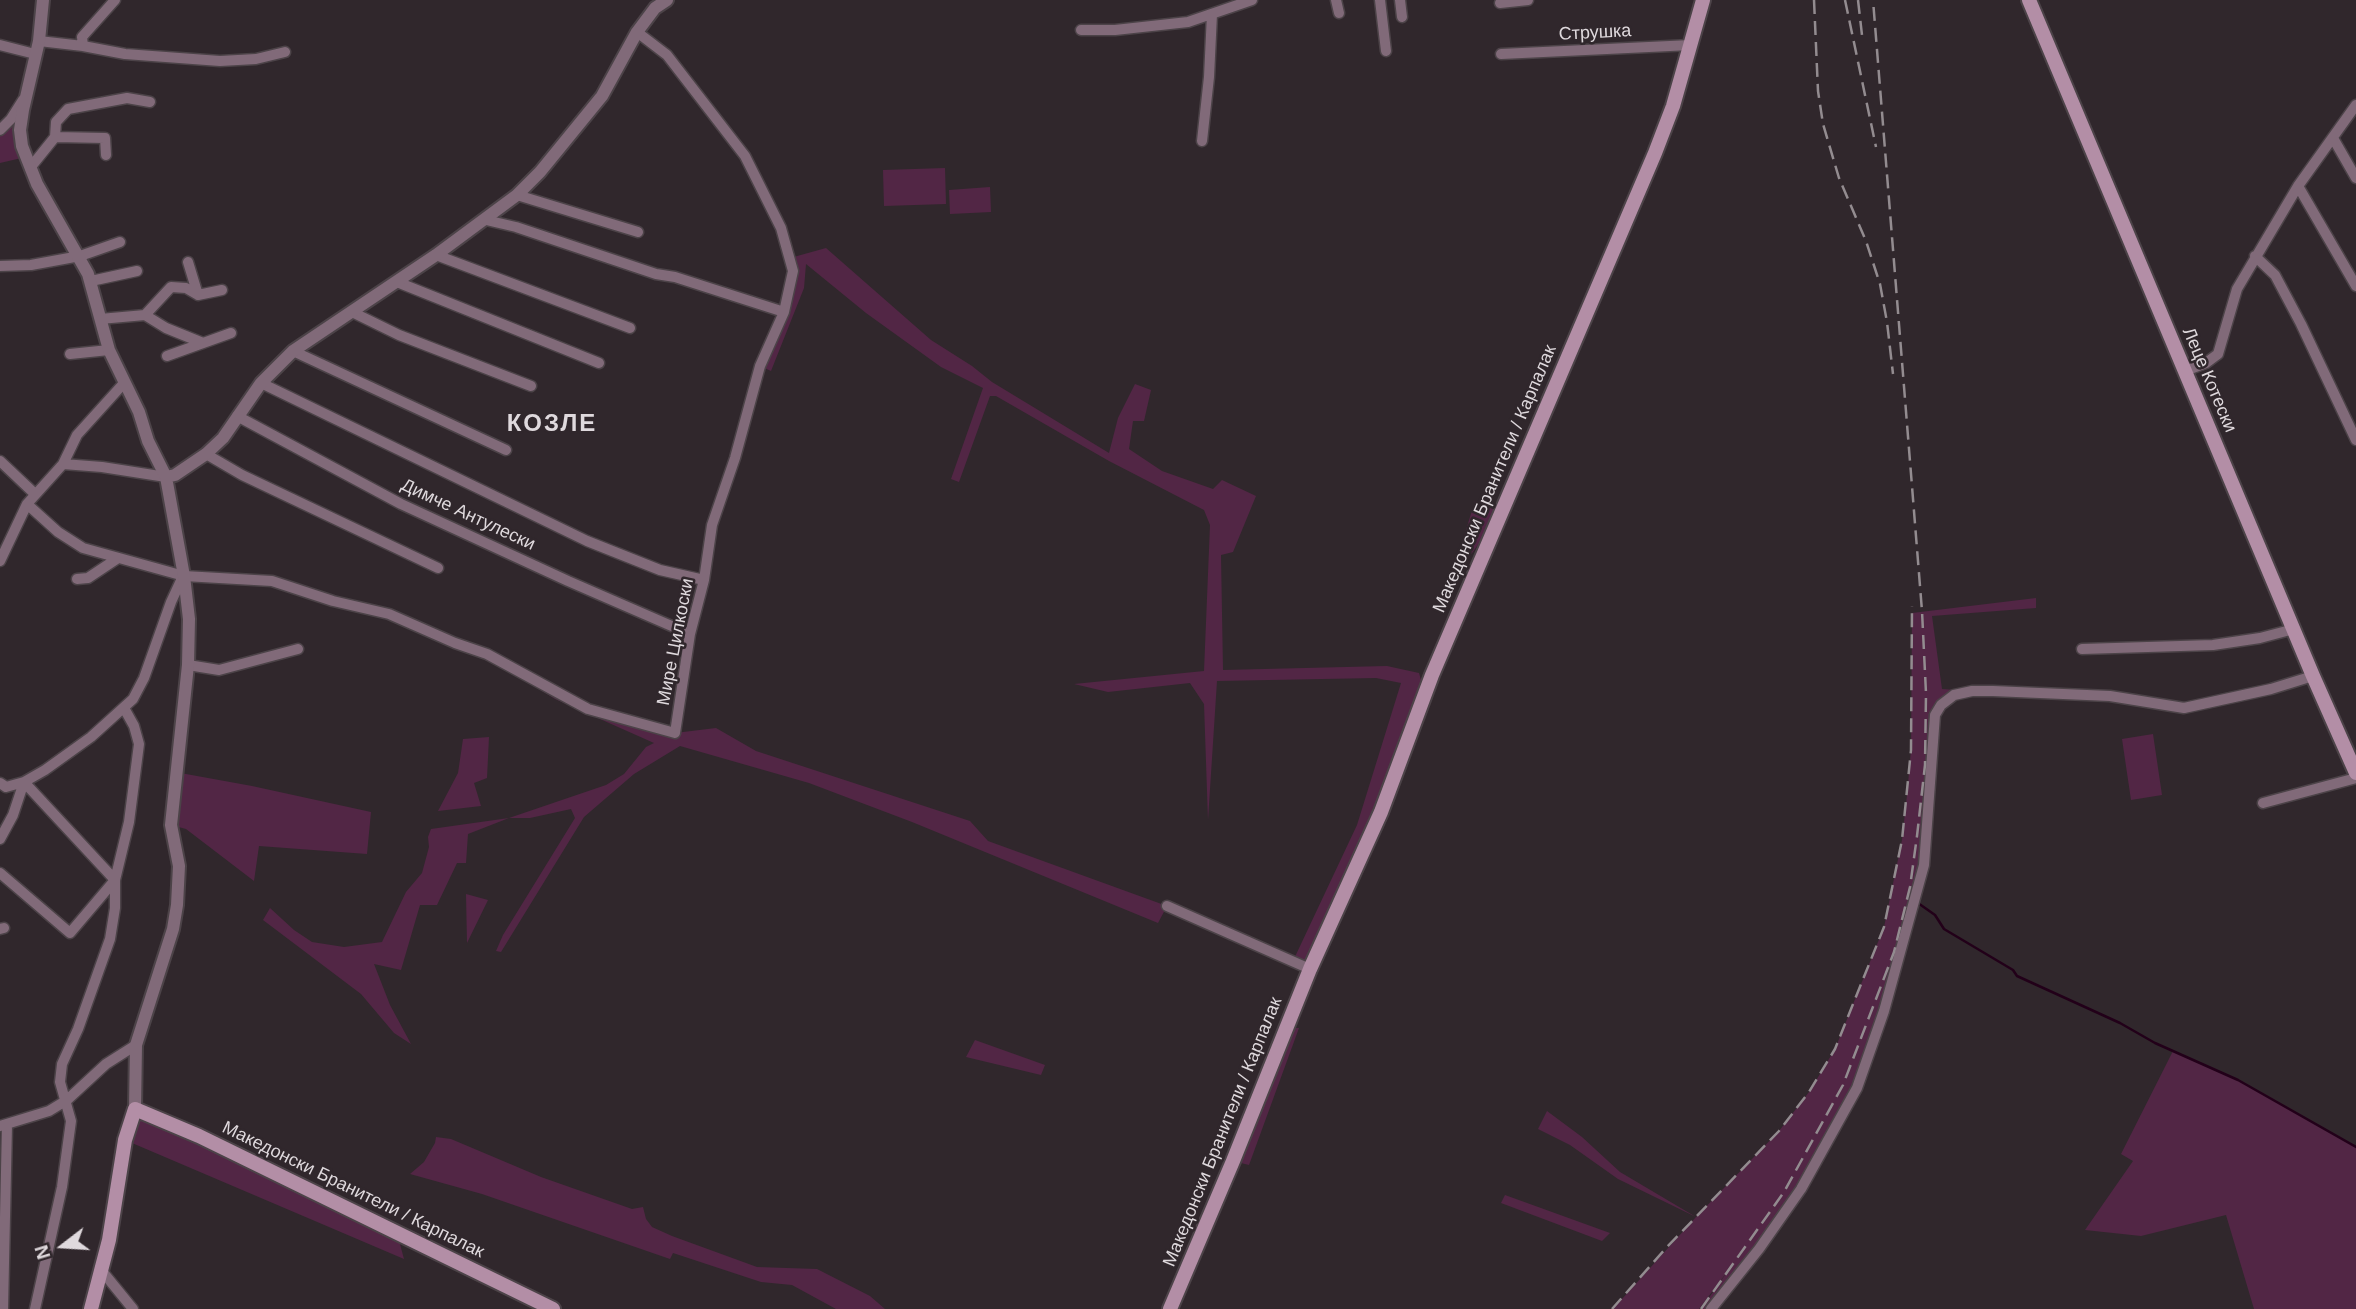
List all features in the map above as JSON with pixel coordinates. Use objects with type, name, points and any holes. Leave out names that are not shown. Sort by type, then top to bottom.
[{"type":"main road","name":"Македонски Бранители / Карпалак","points":[[1170,1309],[1310,969],[1381,812],[1432,675],[1663,133],[1703,0]]},
{"type":"main road","name":"Леце Котески","points":[[2029,0],[2356,776]]},
{"type":"main road","name":"Македонски Бранители / Карпалак","points":[[135,1109],[199,1136],[553,1309]]},
{"type":"main road","points":[[91,1309],[102,1271],[125,1140],[135,1109]]},
{"type":"street","points":[[43,0],[39,41],[20,130],[22,146],[30,168],[91,281],[109,350],[166,477],[184,576],[188,619],[188,665],[171,825],[179,866],[177,905],[173,929],[136,1045],[135,1109]]},
{"type":"street","points":[[83,46],[82,37],[115,0]]},
{"type":"street","points":[[63,464],[166,477],[175,475],[206,454],[223,438],[261,383],[293,351],[436,256],[517,195],[540,172],[601,96],[637,32],[655,8],[667,0]]},
{"type":"street","points":[[1336,0],[1339,13]]},
{"type":"street","points":[[1380,0],[1386,51]]},
{"type":"street","points":[[1400,0],[1402,17]]},
{"type":"street","points":[[1500,3],[1528,0]]},
{"type":"street","points":[[1080,30],[1115,30],[1188,22],[1247,1]]},
{"type":"street","points":[[1202,141],[1212,14]]},
{"type":"street","name":"Мире Цилкоски","points":[[27,504],[83,548],[184,576],[272,581],[333,601],[389,614],[486,654],[588,709],[675,733],[690,634],[704,580],[712,525],[760,366],[784,312],[793,271],[781,228],[745,156],[667,55],[637,32]]},
{"type":"street","points":[[39,41],[125,54],[220,61],[256,59],[285,51]]},
{"type":"street","points":[[0,45],[35,54]]},
{"type":"street","name":"Струшка","points":[[1501,54],[1691,45]]},
{"type":"street","points":[[0,130],[12,119],[27,93]]},
{"type":"street","points":[[30,168],[55,137],[56,122],[68,109],[127,98],[150,102]]},
{"type":"street","points":[[2185,371],[2206,363],[2218,354],[2237,289],[2255,256],[2298,186],[2356,105]]},
{"type":"street","points":[[55,137],[105,138],[106,155]]},
{"type":"street","points":[[2333,138],[2356,178]]},
{"type":"street","points":[[2298,186],[2356,286]]},
{"type":"street","points":[[517,195],[638,232]]},
{"type":"street","points":[[486,220],[516,227],[656,274],[675,277],[784,312]]},
{"type":"street","points":[[0,266],[31,265],[79,256],[120,242]]},
{"type":"street","points":[[436,256],[630,328]]},
{"type":"street","points":[[2255,256],[2275,275],[2356,440]]},
{"type":"street","points":[[188,262],[198,295]]},
{"type":"street","points":[[91,281],[137,271]]},
{"type":"street","points":[[397,282],[599,363]]},
{"type":"street","points":[[145,315],[171,287],[186,288],[198,295],[222,290]]},
{"type":"street","points":[[352,312],[399,335],[531,386]]},
{"type":"street","points":[[100,319],[145,315],[166,328],[202,343]]},
{"type":"street","points":[[167,356],[231,333]]},
{"type":"street","points":[[70,354],[109,350]]},
{"type":"street","points":[[293,351],[506,450]]},
{"type":"street","points":[[0,561],[6,538],[27,504],[63,464],[77,435],[124,383]]},
{"type":"street","name":"Димче Антулески","points":[[261,383],[587,541],[660,570],[704,580]]},
{"type":"street","name":"Димче Антулески","points":[[237,416],[401,504],[690,634]]},
{"type":"street","points":[[206,454],[242,475],[438,568]]},
{"type":"street","points":[[0,461],[35,494]]},
{"type":"street","points":[[78,579],[89,578],[118,558]]},
{"type":"street","points":[[0,783],[6,787],[24,782],[45,770],[92,737],[133,699],[144,678],[171,601],[184,576]]},
{"type":"street","points":[[2082,649],[2213,645],[2260,638],[2294,629]]},
{"type":"street","points":[[188,665],[219,670],[298,649]]},
{"type":"street","points":[[1711,1309],[1759,1249],[1801,1189],[1857,1088],[1884,1012],[1924,865],[1935,715],[1941,705],[1954,695],[1963,693],[2005,691],[2110,696],[2184,708],[2271,689],[2312,676]]},
{"type":"street","points":[[36,1309],[62,1187],[71,1121],[60,1082],[62,1064],[78,1029],[110,939],[116,908],[115,880],[129,822],[139,744],[134,726],[124,708]]},
{"type":"street","points":[[2263,803],[2356,776]]},
{"type":"street","points":[[0,839],[13,815],[24,782]]},
{"type":"street","points":[[24,782],[115,880]]},
{"type":"street","points":[[0,873],[70,933],[115,880]]},
{"type":"street","points":[[1167,906],[1310,969]]},
{"type":"street","points":[[3,1309],[3,1190],[7,1150],[4,1126],[49,1111],[67,1100],[106,1064],[136,1045]]},
{"type":"street","points":[[0,1167],[7,1150]]},
{"type":"street","points":[[102,1271],[133,1309]]},
{"type":"shaded area","points":[[23,110],[26,157],[0,163],[0,130]]},
{"type":"shaded area","points":[[945,168],[946,204],[884,206],[883,170]]},
{"type":"shaded area","points":[[990,187],[991,212],[950,214],[949,190]]},
{"type":"shaded area","points":[[826,248],[931,340],[992,382],[1109,453],[1118,418],[1135,384],[1151,390],[1144,421],[1133,421],[1129,449],[1162,471],[1213,489],[1222,480],[1256,496],[1233,552],[1221,555],[1223,670],[1387,666],[1419,673],[1425,694],[1310,969],[1293,961],[1357,825],[1401,683],[1376,678],[1217,681],[1208,820],[1204,704],[1190,683],[1108,692],[1074,684],[1204,671],[1210,525],[1204,510],[1109,461],[996,396],[990,396],[959,482],[951,479],[983,388],[941,367],[866,313],[806,264],[804,288],[771,371],[760,366],[784,312],[790,258]]},
{"type":"shaded area","points":[[1475,501],[1503,510],[1462,567],[1455,565]]},
{"type":"shaded area","points":[[2036,598],[2036,608],[1932,616],[1942,689],[1972,691],[1954,695],[1935,715],[1924,865],[1857,1088],[1801,1189],[1711,1309],[1701,1309],[1730,1268],[1699,1309],[1613,1309],[1779,1131],[1809,1092],[1835,1049],[1884,927],[1902,840],[1907,795],[1911,750],[1912,613]]},
{"type":"shaded area","points":[[487,654],[588,709],[675,733],[716,728],[756,751],[970,821],[988,841],[1167,906],[1158,923],[912,822],[809,783],[680,746],[634,774],[584,817],[501,952],[496,951],[503,935],[575,818],[571,809],[530,818],[509,818],[606,785],[624,774],[646,747],[654,743],[555,699],[485,660]]},
{"type":"shaded area","points":[[2153,734],[2162,795],[2131,800],[2122,739]]},
{"type":"shaded area","points":[[489,737],[487,778],[474,783],[481,806],[438,811],[458,773],[463,739]]},
{"type":"shaded area","points":[[175,772],[371,812],[367,854],[259,846],[254,881],[186,829],[171,825]]},
{"type":"shaded area","points":[[509,818],[468,834],[466,863],[457,863],[437,905],[420,905],[401,970],[374,964],[390,1005],[411,1044],[394,1033],[361,994],[263,920],[270,908],[312,942],[344,947],[382,942],[406,892],[422,873],[431,829]]},
{"type":"shaded area","points":[[466,894],[488,900],[467,943]]},
{"type":"shaded area","points":[[1287,1028],[1299,1028],[1249,1165],[1233,1161]]},
{"type":"shaded area","points":[[975,1040],[1045,1065],[1041,1075],[966,1057]]},
{"type":"shaded area","points":[[2173,1051],[2238,1080],[2356,1147],[2356,1309],[2254,1309],[2226,1215],[2141,1236],[2085,1230],[2133,1161],[2121,1154]]},
{"type":"shaded area","points":[[135,1109],[397,1233],[404,1259],[125,1140]]},
{"type":"shaded area","points":[[1547,1111],[1582,1137],[1620,1172],[1696,1217],[1618,1179],[1570,1145],[1538,1129]]},
{"type":"shaded area","points":[[436,1137],[451,1139],[541,1177],[632,1209],[643,1207],[646,1219],[652,1227],[757,1267],[817,1269],[870,1296],[885,1309],[836,1309],[792,1285],[761,1282],[673,1253],[670,1259],[482,1194],[410,1174],[424,1162]]},
{"type":"shaded area","points":[[1505,1195],[1610,1233],[1602,1241],[1501,1203]]},
{"type":"waterway","points":[[1918,903],[1935,915],[1944,929],[2013,970],[2017,976],[2238,1080],[2356,1147]]},
{"type":"railway","points":[[1814,0],[1818,91],[1823,124],[1839,178],[1866,241],[1880,284],[1893,374]]},
{"type":"railway","points":[[1845,0],[1876,147]]},
{"type":"railway","points":[[1858,0],[1862,35]]},
{"type":"railway","points":[[1701,1309],[1784,1192],[1843,1085],[1894,952],[1910,887],[1917,836],[1925,765],[1926,693],[1922,611],[1873,0]]},
{"type":"railway","points":[[1612,1309],[1667,1247],[1779,1131],[1809,1092],[1835,1049],[1884,927],[1902,840],[1911,750],[1912,606]]},
{"type":"district","name":"КОЗЛЕ","points":[[552,424]]}]
